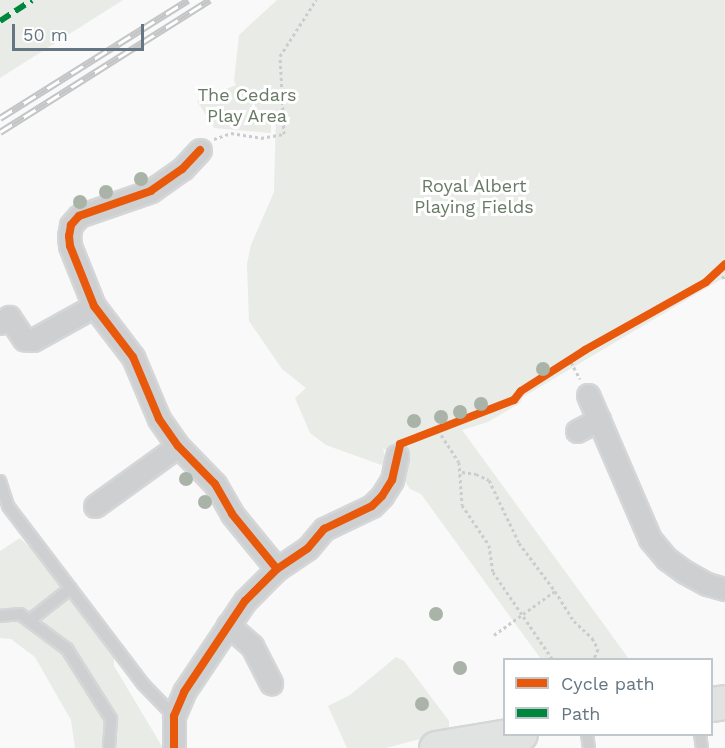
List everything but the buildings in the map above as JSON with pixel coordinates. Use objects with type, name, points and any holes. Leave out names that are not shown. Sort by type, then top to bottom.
[{"type":"main road","points":[[436,748],[478,744],[515,736]]},
{"type":"street","points":[[200,150],[182,169],[151,191],[79,216],[71,225],[70,246],[94,306],[133,357],[159,419],[178,446],[215,484],[232,514],[277,569]]},
{"type":"street","points":[[0,323],[9,317],[24,339],[33,340],[94,306]]},
{"type":"street","points":[[588,395],[650,539],[667,559],[685,572],[707,584],[725,589]]},
{"type":"street","points":[[577,431],[599,420]]},
{"type":"street","points":[[95,506],[178,446]]},
{"type":"street","points":[[174,748],[174,716],[184,692],[245,601],[277,569],[308,548],[324,529],[372,506],[382,496],[392,480],[397,456]]},
{"type":"street","points":[[228,625],[252,646],[271,682]]},
{"type":"lane","points":[[0,481],[9,506],[143,684],[174,716]]},
{"type":"lane","points":[[29,621],[70,588]]},
{"type":"lane","points":[[0,616],[20,614],[67,648],[111,719],[109,748]]},
{"type":"path","points":[[200,150],[218,137],[231,133],[261,138],[284,134],[280,56],[316,0]]},
{"type":"path","points":[[725,264],[716,274],[725,280]]},
{"type":"path","points":[[561,368],[578,356]]},
{"type":"path","points":[[427,434],[449,426]]},
{"type":"path","points":[[438,430],[459,462],[462,472],[462,505],[489,545],[493,572],[520,615],[552,658]]},
{"type":"path","points":[[462,472],[476,474],[489,480],[519,543],[574,621],[592,638],[598,649],[594,658]]},
{"type":"path","points":[[494,634],[555,591]]},
{"type":"green space","points":[[0,0],[123,0],[0,78]]},
{"type":"green space","name":"Royal Albert Playing Fields","points":[[277,0],[725,0],[725,277],[523,397],[520,403],[488,422],[462,430],[628,658],[540,658],[421,494],[410,489],[390,461],[387,451],[383,448],[387,467],[326,445],[310,433],[295,398],[306,388],[282,369],[249,321],[247,264],[251,245],[274,192],[276,113],[271,112],[271,133],[214,128],[197,101],[236,85],[234,81],[239,35]]},
{"type":"green space","points":[[20,538],[50,567],[114,652],[114,666],[163,748],[75,748],[71,720],[35,657],[11,639],[0,638],[0,551]]},
{"type":"green space","points":[[396,657],[404,661],[449,721],[449,728],[439,734],[386,748],[347,748],[328,706],[350,695]]},
{"type":"railway","points":[[0,118],[188,0]]},
{"type":"railway","points":[[0,132],[210,0]]},
{"type":"marked path","points":[[0,21],[32,0]]},
{"type":"cycle path","points":[[200,150],[182,169],[151,191],[79,216],[71,225],[70,246],[94,306],[133,357],[159,419],[178,446],[215,484],[232,514],[277,569]]},
{"type":"cycle path","points":[[174,748],[174,716],[184,692],[245,601],[277,569],[308,548],[324,529],[372,506],[382,496],[392,480],[400,444],[514,400],[521,391],[585,350],[706,282],[725,264]]},
{"type":"park label","name":"The Cedars Play Area","points":[[247,106]]}]
